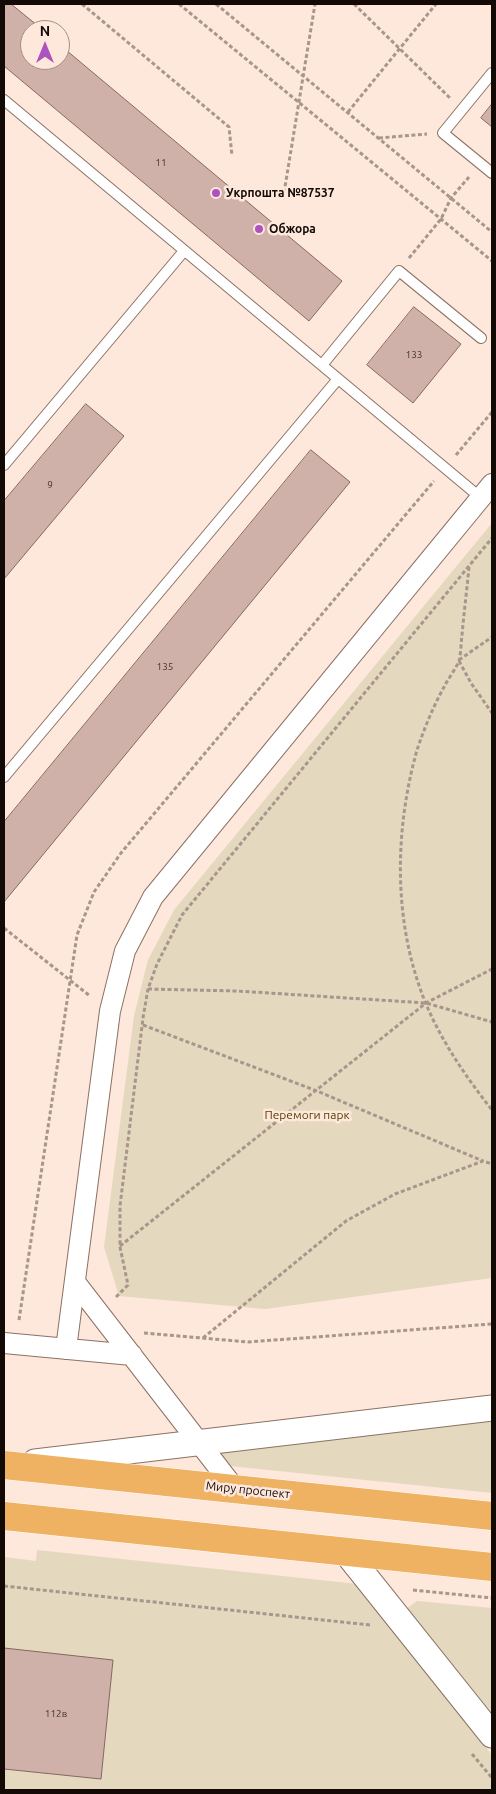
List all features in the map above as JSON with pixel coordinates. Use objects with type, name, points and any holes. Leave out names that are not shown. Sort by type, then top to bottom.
[{"type":"highway","name":"Миру проспект","points":[[4,1465],[492,1516]]},
{"type":"highway","points":[[4,1516],[492,1567]]},
{"type":"street","points":[[66,1349],[110,1011],[125,951],[153,897],[487,491]]},
{"type":"street","points":[[75,1282],[236,1489]]},
{"type":"street","points":[[4,1343],[132,1355]]},
{"type":"street","points":[[4,1465],[492,1408]]},
{"type":"street","points":[[345,1551],[492,1735]]},
{"type":"lane","points":[[492,73],[443,132],[492,173]]},
{"type":"lane","points":[[4,100],[338,379],[487,491]]},
{"type":"lane","points":[[4,465],[184,251]]},
{"type":"lane","points":[[322,365],[399,271],[481,338]]},
{"type":"lane","points":[[4,776],[338,379]]},
{"type":"path","points":[[82,4],[229,127],[232,156]]},
{"type":"path","points":[[179,4],[492,262]]},
{"type":"path","points":[[216,4],[492,232]]},
{"type":"path","points":[[283,199],[315,4]]},
{"type":"path","points":[[354,4],[462,110]]},
{"type":"path","points":[[348,112],[436,4]]},
{"type":"path","points":[[378,138],[443,132]]},
{"type":"path","points":[[399,271],[441,219],[451,198],[480,163]]},
{"type":"path","points":[[99,1313],[128,1285],[120,1246],[120,1206],[148,989],[157,964],[182,916],[492,538]]},
{"type":"path","points":[[469,566],[459,660],[443,689],[418,749],[408,788],[401,844],[400,877],[408,941],[426,1003],[458,1063],[492,1110]]},
{"type":"path","points":[[459,660],[492,637]]},
{"type":"path","points":[[459,660],[471,683],[492,713]]},
{"type":"path","points":[[4,928],[110,1011]]},
{"type":"path","points":[[120,1246],[426,1003],[492,969]]},
{"type":"path","points":[[148,989],[426,1003],[492,1022]]},
{"type":"path","points":[[143,1025],[317,1091],[492,1164]]},
{"type":"path","points":[[203,1338],[346,1221],[395,1194],[484,1161]]},
{"type":"path","points":[[112,1330],[248,1342],[492,1324]]},
{"type":"path","points":[[4,1586],[370,1624]]},
{"type":"path","points":[[413,1590],[492,1598]]},
{"type":"green space","name":"Перемоги парк","points":[[492,523],[492,1278],[265,1309],[119,1296],[104,1247],[134,1016],[148,960],[174,910]]},
{"type":"green space","points":[[492,1418],[492,1493],[230,1466],[217,1450]]},
{"type":"green space","points":[[37,1550],[358,1584],[492,1755],[492,1790],[4,1790],[4,1557],[36,1561]]},
{"type":"green space","points":[[417,1601],[492,1608],[492,1716],[406,1609]]},
{"type":"building","points":[[4,4],[11,4],[31,20],[20,20],[20,70],[70,70],[70,53],[342,281],[309,321],[4,66]]},
{"type":"building","points":[[492,104],[492,127],[481,118]]},
{"type":"building","points":[[414,307],[461,344],[413,403],[367,365]]},
{"type":"building","points":[[86,404],[124,436],[4,579],[4,501]]},
{"type":"building","points":[[311,450],[350,482],[4,902],[4,822]]},
{"type":"building","points":[[4,1648],[113,1660],[101,1779],[4,1769]]},
{"type":"place","name":"Укрпошта №87537","points":[[216,193]]},
{"type":"place","name":"Обжора","points":[[259,229]]}]
